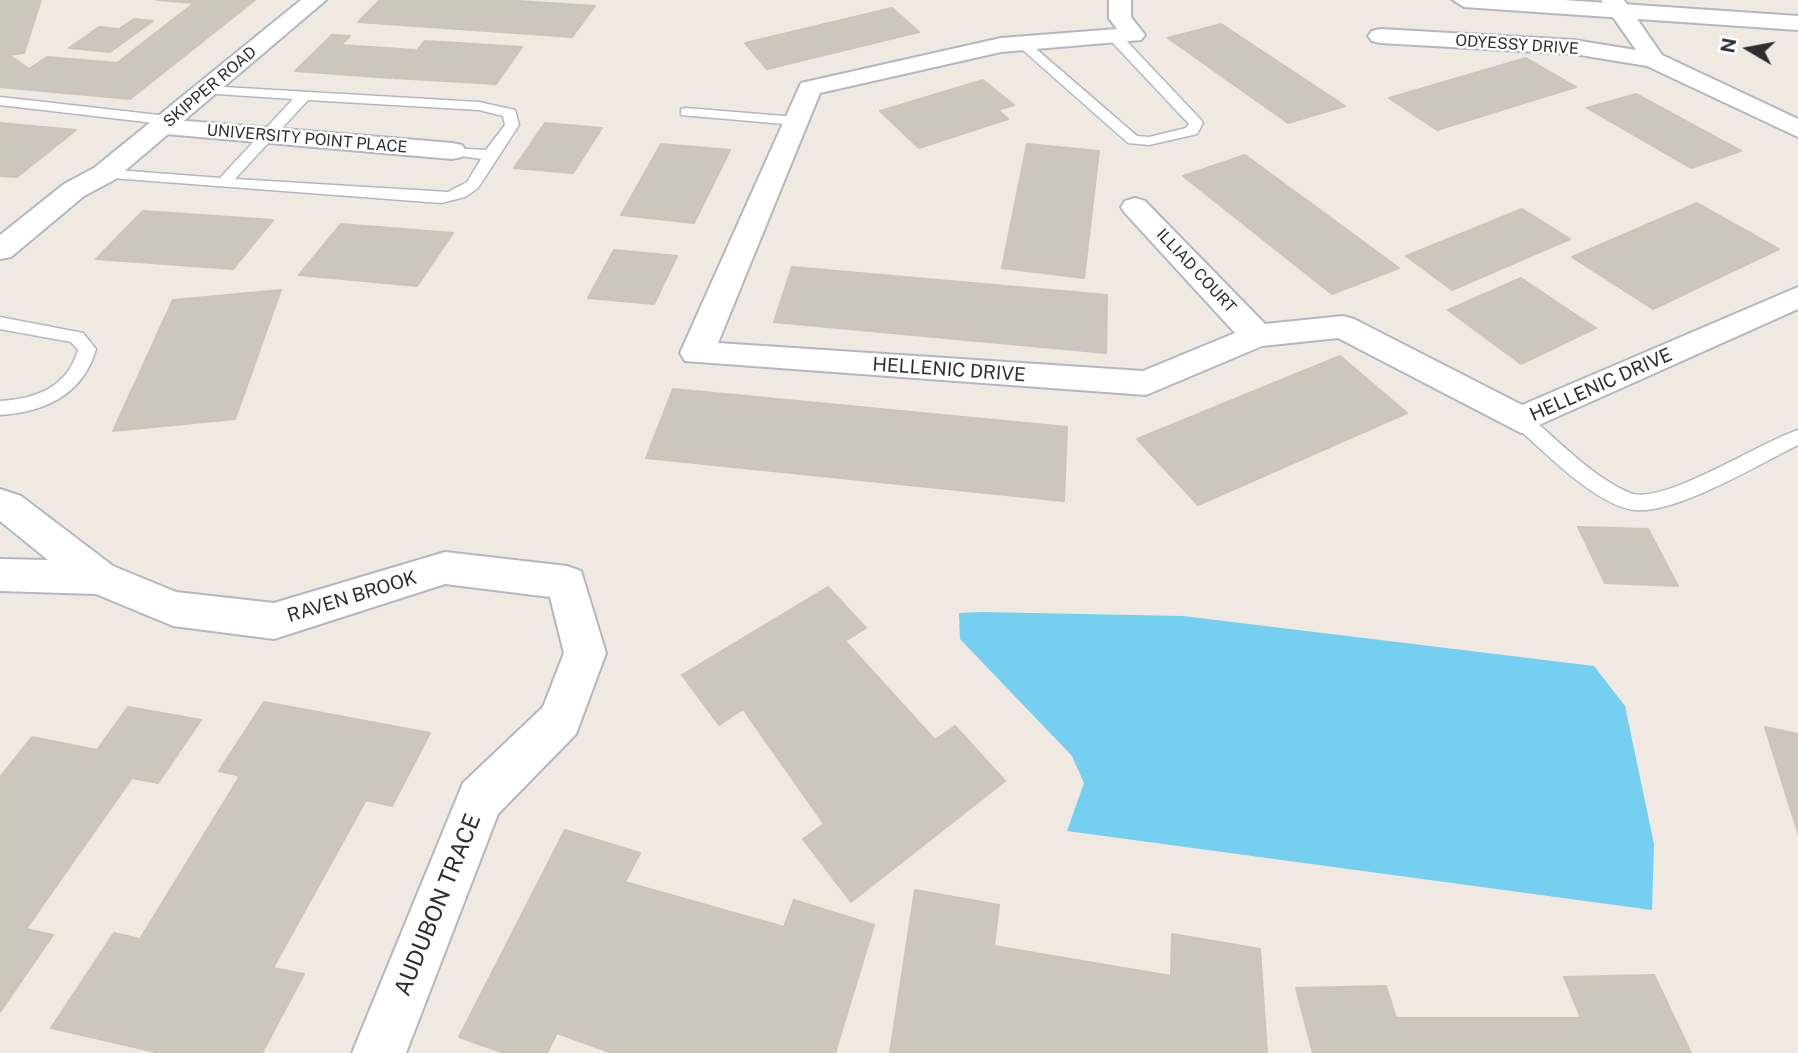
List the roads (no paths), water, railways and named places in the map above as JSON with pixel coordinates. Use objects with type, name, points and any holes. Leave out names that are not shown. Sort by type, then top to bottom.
[{"type":"street","name":"SKIPPER ROAD","points":[[0,250],[74,190],[104,174],[315,0]]},
{"type":"street","points":[[1115,37],[1133,35],[1120,18],[1120,0]]},
{"type":"street","points":[[1464,0],[1616,5],[1798,23]]},
{"type":"street","points":[[1616,5],[1640,36],[1653,60],[1798,128]]},
{"type":"street","name":"ODYESSY DRIVE","points":[[1380,36],[1574,47],[1653,60]]},
{"type":"street","name":"HELLENIC DRIVE","points":[[1115,37],[1001,45],[810,88],[697,353],[1146,383],[1257,336],[1343,327],[1521,421],[1798,297]]},
{"type":"street","name":"UNIVERSITY POINT PLACE","points":[[163,127],[452,151]]},
{"type":"street","name":"SKIPPER ROAD","points":[[0,277],[100,191],[104,174]]},
{"type":"street","name":"ILLIAD COURT","points":[[1135,207],[1257,336]]},
{"type":"street","name":"RAVEN BROOK","points":[[0,504],[8,506],[99,578],[173,609],[274,621],[445,568],[567,583]]},
{"type":"street","name":"RAVEN BROOK","points":[[0,575],[99,578]]},
{"type":"street","name":"AUDUBON TRACE","points":[[379,1053],[480,799],[560,720],[585,653],[567,583]]},
{"type":"lane","points":[[1022,44],[1133,140],[1149,141],[1192,131],[1196,122],[1115,37]]},
{"type":"lane","points":[[104,174],[441,198],[460,196],[482,174],[490,155],[512,124],[510,113],[480,106],[207,90]]},
{"type":"lane","points":[[222,184],[305,95]]},
{"type":"lane","points":[[0,101],[159,119],[163,127]]},
{"type":"lane","points":[[687,112],[796,121]]},
{"type":"lane","points":[[452,151],[490,155]]},
{"type":"lane","points":[[0,323],[76,337],[87,349],[85,362],[54,395],[29,406],[0,408]]},
{"type":"lane","points":[[1521,421],[1598,483],[1632,502],[1658,502],[1798,437]]},
{"type":"water","points":[[959,613],[1183,616],[1594,666],[1625,706],[1654,844],[1652,910],[1067,831],[1084,783],[1072,756],[960,639]]}]
